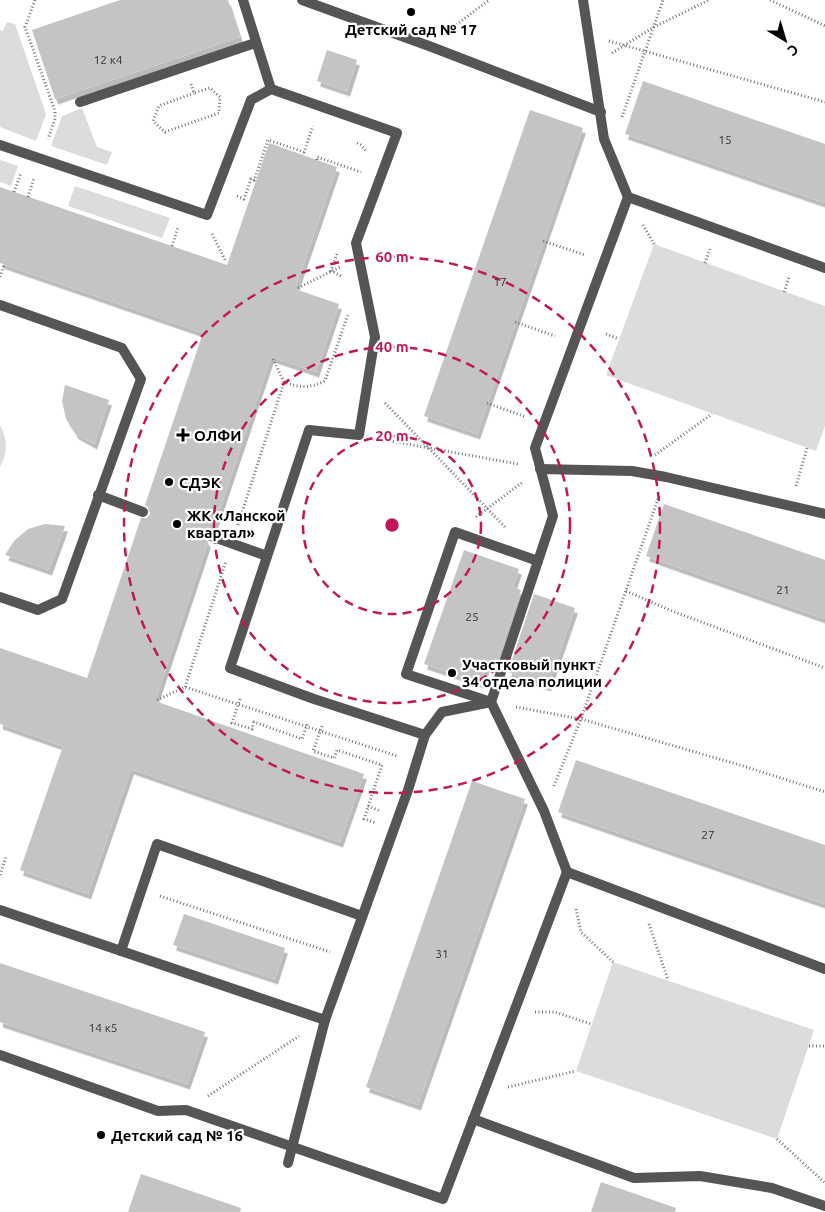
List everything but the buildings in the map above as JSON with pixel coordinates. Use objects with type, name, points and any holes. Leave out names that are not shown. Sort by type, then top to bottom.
[{"type":"lane","points":[[242,0],[270,89]]},
{"type":"lane","points":[[302,0],[430,46],[601,112]]},
{"type":"lane","points":[[0,1056],[158,1111],[186,1110],[443,1199],[567,872],[544,811],[491,702],[554,516],[534,448],[628,197],[604,139],[584,0]]},
{"type":"lane","points":[[80,102],[255,42]]},
{"type":"lane","points":[[0,144],[207,215],[251,100],[270,89],[397,133],[356,243],[375,337],[359,435],[310,430],[230,668],[314,699],[425,735]]},
{"type":"lane","points":[[628,197],[825,268]]},
{"type":"lane","points":[[0,305],[122,348],[141,378],[62,599],[38,610],[0,597]]},
{"type":"lane","points":[[540,468],[632,471],[666,477],[825,514]]},
{"type":"lane","points":[[98,495],[143,512]]},
{"type":"lane","points":[[491,702],[406,674],[455,532],[538,561]]},
{"type":"lane","points":[[211,536],[268,556]]},
{"type":"lane","points":[[288,1163],[324,1020],[408,790],[425,735],[442,712],[491,702]]},
{"type":"lane","points":[[121,951],[157,844],[362,916]]},
{"type":"lane","points":[[567,872],[825,969]]},
{"type":"lane","points":[[0,910],[324,1020]]},
{"type":"lane","points":[[473,1118],[634,1178],[700,1176],[772,1188],[825,1206]]},
{"type":"path","points":[[35,0],[25,27],[55,111],[55,120],[46,144]]},
{"type":"path","points":[[430,46],[489,0]]},
{"type":"path","points":[[604,139],[620,123],[663,0]]},
{"type":"path","points":[[593,63],[627,45],[654,27],[709,0]]},
{"type":"path","points":[[770,0],[825,26]]},
{"type":"path","points":[[589,36],[646,50],[825,102]]},
{"type":"path","points":[[184,67],[194,93]]},
{"type":"path","points":[[210,88],[220,97],[219,113],[165,132],[153,121],[159,106],[194,93],[210,88]]},
{"type":"path","points":[[244,199],[251,180],[255,181],[268,140],[304,152],[320,106]]},
{"type":"path","points":[[306,124],[315,127]]},
{"type":"path","points":[[352,141],[361,144],[369,154],[371,165],[368,174]]},
{"type":"path","points":[[316,160],[318,157],[381,178]]},
{"type":"path","points":[[14,192],[22,170]]},
{"type":"path","points":[[214,237],[226,262]]},
{"type":"path","points":[[543,241],[604,262]]},
{"type":"path","points":[[331,271],[338,253]]},
{"type":"path","points":[[298,288],[359,258]]},
{"type":"path","points":[[0,277],[4,264]]},
{"type":"path","points":[[331,271],[347,279]]},
{"type":"path","points":[[272,359],[284,382],[297,387],[315,386],[325,381],[350,308]]},
{"type":"path","points":[[515,322],[574,343]]},
{"type":"path","points":[[606,334],[619,339]]},
{"type":"path","points":[[367,384],[513,534]]},
{"type":"path","points":[[487,403],[544,424]]},
{"type":"path","points":[[632,471],[712,414]]},
{"type":"path","points":[[359,435],[540,468]]},
{"type":"path","points":[[789,506],[808,448]]},
{"type":"path","points":[[455,532],[540,468]]},
{"type":"path","points":[[544,811],[581,719],[666,477]]},
{"type":"path","points":[[626,591],[681,614],[825,668]]},
{"type":"path","points":[[157,700],[185,687],[395,755]]},
{"type":"path","points":[[240,699],[232,723],[252,729],[254,722],[302,739],[308,722]]},
{"type":"path","points":[[491,702],[581,719],[740,764],[825,792]]},
{"type":"path","points":[[322,726],[313,751],[334,758],[337,750],[382,765],[364,819]]},
{"type":"path","points":[[0,875],[6,857]]},
{"type":"path","points":[[142,890],[347,957]]},
{"type":"path","points":[[640,900],[668,980]]},
{"type":"path","points":[[575,906],[581,932],[613,962]]},
{"type":"path","points":[[514,1012],[555,1012],[592,1024]]},
{"type":"path","points":[[186,1110],[324,1020]]},
{"type":"path","points":[[809,1046],[825,1046]]},
{"type":"path","points":[[483,1093],[576,1071]]},
{"type":"path","points":[[777,1139],[825,1183]]},
{"type":"shaded area","points":[[7,22],[15,24],[46,114],[36,141],[0,127],[0,30],[3,31]]},
{"type":"shaded area","points":[[82,108],[97,147],[112,152],[107,165],[51,146],[62,116]]},
{"type":"shaded area","points":[[0,160],[18,166],[11,186],[0,182]]},
{"type":"shaded area","points":[[75,186],[170,218],[162,238],[68,206]]},
{"type":"shaded area","points":[[654,244],[825,306],[825,426],[816,451],[606,375]]},
{"type":"shaded area","points":[[0,425],[6,446],[0,467]]},
{"type":"shaded area","points":[[613,962],[814,1030],[777,1139],[576,1071]]},
{"type":"place","name":"Детский сад № 17","points":[[411,12]]},
{"type":"place","name":"ОЛФИ","points":[[183,435]]},
{"type":"place","name":"СДЭК","points":[[169,482]]},
{"type":"place","name":"ЖК «Ланской квартал»","points":[[177,524]]},
{"type":"place","name":"Участковый пункт 34 отдела полиции","points":[[452,673]]},
{"type":"place","name":"Детский сад № 16","points":[[101,1135]]}]
